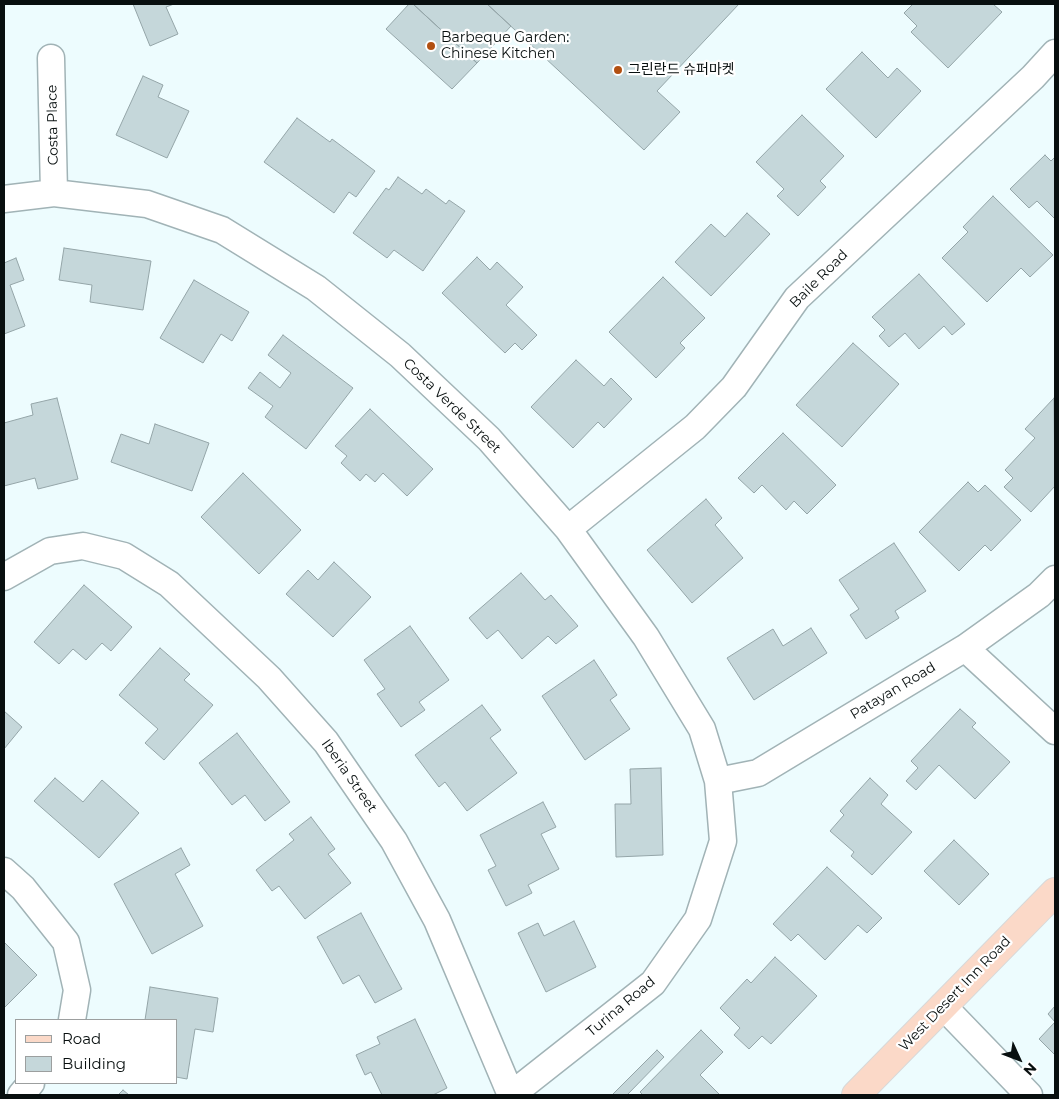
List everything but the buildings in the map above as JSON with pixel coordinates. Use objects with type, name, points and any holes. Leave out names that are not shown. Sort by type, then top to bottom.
[{"type":"main road","name":"West Desert Inn Road","points":[[856,1095],[1055,892]]},
{"type":"street","name":"Baile Road","points":[[568,529],[694,427],[734,387],[797,298],[1033,77],[1055,53]]},
{"type":"street","name":"Costa Place","points":[[51,58],[54,193]]},
{"type":"street","name":"Costa Verde Street","points":[[4,199],[54,193],[147,204],[222,230],[316,288],[400,355],[489,438],[568,529],[646,637],[702,729],[718,780]]},
{"type":"street","name":"Iberia Street","points":[[4,577],[50,551],[83,546],[124,556],[169,584],[270,678],[326,742],[394,842],[437,920],[511,1095]]},
{"type":"street","name":"Patayan Road","points":[[718,780],[758,773],[966,648],[1039,595],[1055,579]]},
{"type":"street","points":[[966,648],[1055,731]]},
{"type":"street","name":"Turina Road","points":[[511,1095],[653,983],[698,919],[723,841],[718,780]]},
{"type":"street","points":[[4,872],[23,888],[66,942],[77,990],[72,1019]]},
{"type":"street","points":[[944,1006],[1029,1095]]},
{"type":"street","points":[[21,1095],[30,1084]]},
{"type":"place","name":"Barbeque Garden: Chinese Kitchen","points":[[431,46]]},
{"type":"place","name":"그린란드 슈퍼마켓","points":[[618,70]]}]
